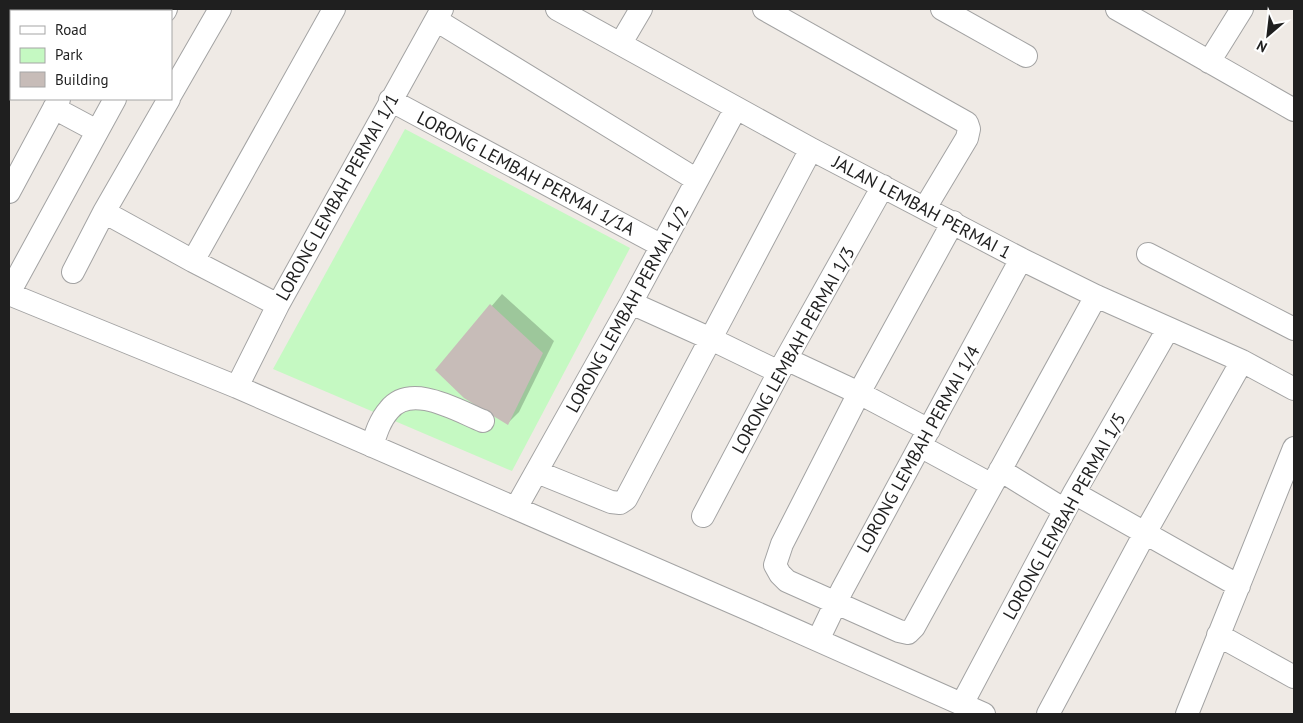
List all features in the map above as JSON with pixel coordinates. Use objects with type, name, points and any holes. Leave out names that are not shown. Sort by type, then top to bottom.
[{"type":"street","points":[[172,92],[220,9]]},
{"type":"street","points":[[193,261],[334,9]]},
{"type":"street","name":"JALAN LEMBAH PERMAI 1","points":[[557,9],[812,149],[954,222],[1021,259],[1096,296],[1242,362],[1294,389]]},
{"type":"street","points":[[621,43],[641,9]]},
{"type":"street","points":[[764,9],[967,123],[969,129],[967,138],[925,208]]},
{"type":"street","points":[[942,9],[1026,56]]},
{"type":"street","points":[[1116,9],[1294,110]]},
{"type":"street","points":[[1210,62],[1242,9]]},
{"type":"street","points":[[439,14],[697,180]]},
{"type":"street","name":"LORONG LEMBAH PERMAI 1/1","points":[[237,387],[278,305],[439,14]]},
{"type":"street","points":[[114,100],[9,294],[237,387],[984,714]]},
{"type":"street","points":[[73,272],[104,212],[168,100]]},
{"type":"street","name":"LORONG LEMBAH PERMAI 1/1A","points":[[390,100],[662,246]]},
{"type":"street","points":[[9,192],[57,103],[97,131]]},
{"type":"street","name":"LORONG LEMBAH PERMAI 1/2","points":[[516,508],[631,303],[736,108]]},
{"type":"street","points":[[537,472],[611,502],[620,503],[626,499],[812,149]]},
{"type":"street","name":"LORONG LEMBAH PERMAI 1/3","points":[[704,516],[783,366],[884,186]]},
{"type":"street","points":[[104,212],[278,305]]},
{"type":"street","points":[[954,222],[859,393],[782,544],[775,565],[787,581],[899,631],[908,632],[914,627],[1096,296]]},
{"type":"street","points":[[1148,254],[1294,329]]},
{"type":"street","name":"LORONG LEMBAH PERMAI 1/4","points":[[818,640],[836,602],[1021,259]]},
{"type":"street","points":[[631,303],[711,339],[859,393],[924,438],[996,478],[1070,501],[1145,533],[1239,586]]},
{"type":"street","name":"LORONG LEMBAH PERMAI 1/5","points":[[962,704],[1070,501],[1168,329]]},
{"type":"street","points":[[1048,714],[1145,533],[1242,362]]},
{"type":"street","points":[[372,446],[380,424],[390,408],[412,398],[429,399],[483,421]]},
{"type":"street","points":[[1187,714],[1294,448]]},
{"type":"street","points":[[1218,635],[1294,677]]},
{"type":"green space","points":[[405,129],[630,248],[512,471],[273,369]]},
{"type":"building","points":[[490,304],[543,353],[508,425],[464,398],[435,370]]}]
